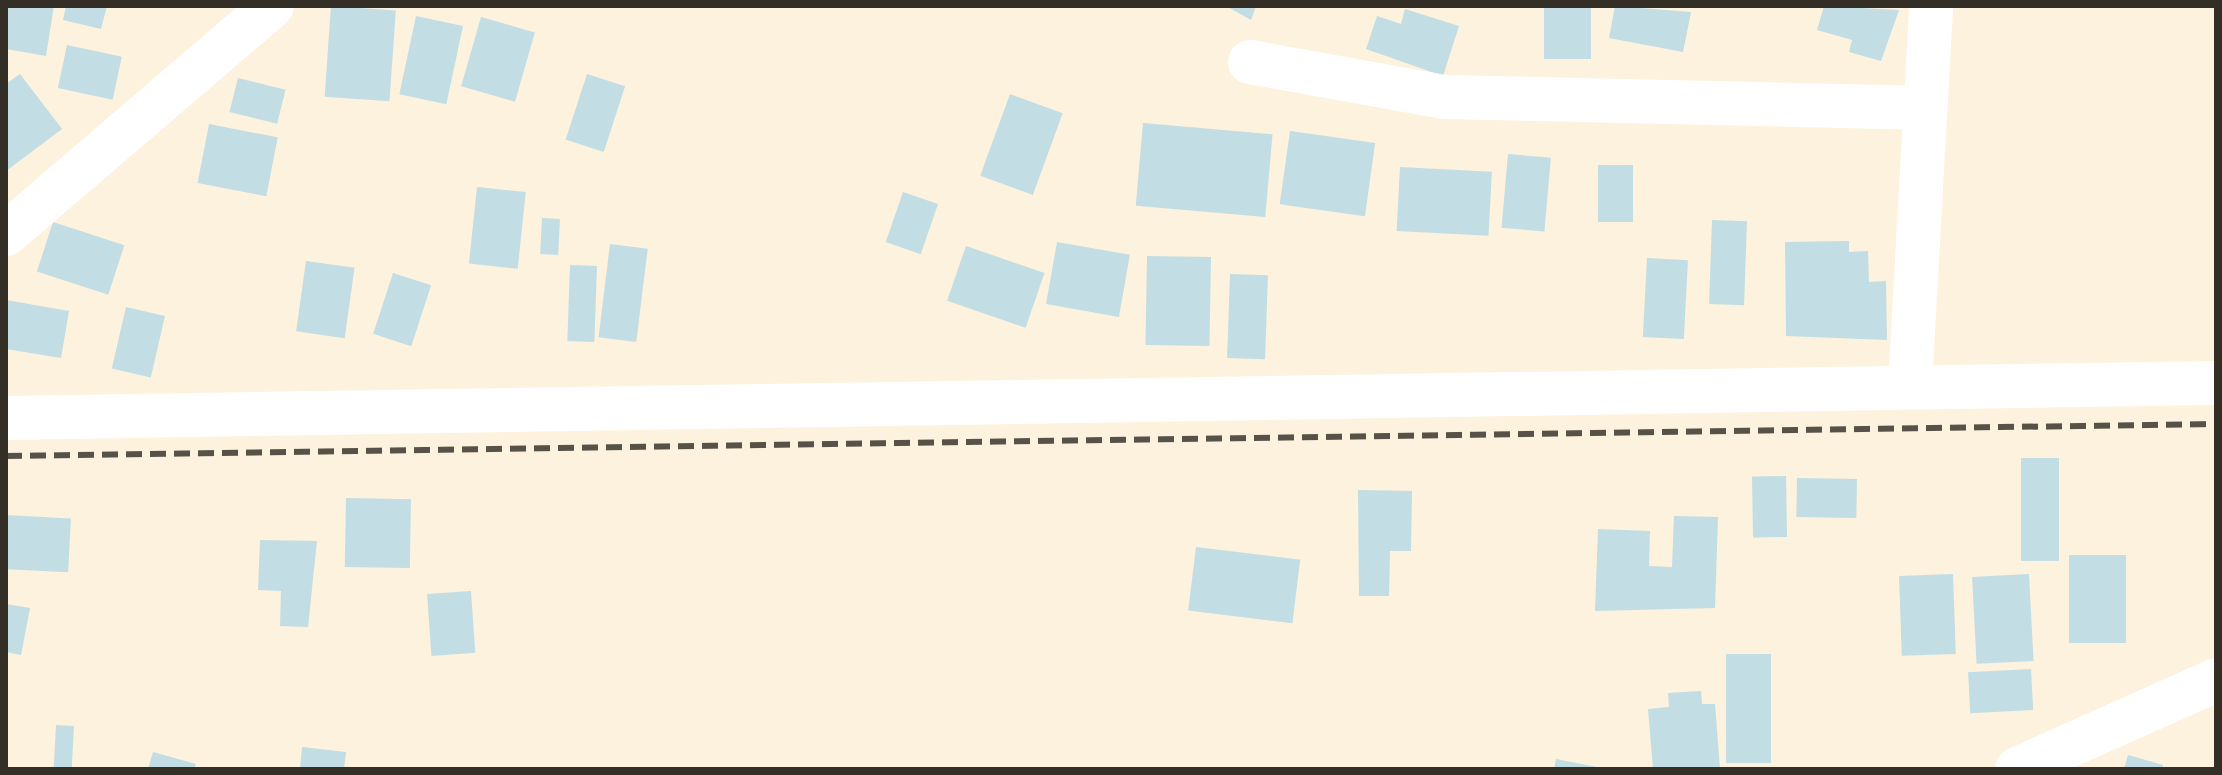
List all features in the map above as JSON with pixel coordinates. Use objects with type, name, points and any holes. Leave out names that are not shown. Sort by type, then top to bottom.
[{"type":"street","points":[[6,234],[272,6]]},
{"type":"street","points":[[1910,385],[1931,6]]},
{"type":"street","points":[[1250,62],[1445,97],[1925,108]]},
{"type":"street","points":[[6,418],[1910,385],[2216,383]]},
{"type":"street","points":[[2017,769],[2216,680]]},
{"type":"building","points":[[7,6],[54,6],[46,56],[6,49]]},
{"type":"building","points":[[66,6],[107,6],[101,29],[63,20]]},
{"type":"building","points":[[331,6],[396,11],[389,101],[325,97]]},
{"type":"building","points":[[1226,6],[1256,6],[1251,20]]},
{"type":"building","points":[[1544,6],[1591,6],[1591,59],[1544,59]]},
{"type":"building","points":[[1615,6],[1691,12],[1683,52],[1609,38]]},
{"type":"building","points":[[1824,6],[1899,10],[1881,61],[1849,52],[1852,40],[1817,30]]},
{"type":"building","points":[[1405,9],[1459,26],[1443,76],[1366,49],[1377,16],[1401,24]]},
{"type":"building","points":[[416,16],[463,26],[446,104],[399,94]]},
{"type":"building","points":[[481,17],[535,32],[515,102],[461,86]]},
{"type":"building","points":[[67,45],[122,57],[113,100],[58,88]]},
{"type":"building","points":[[20,74],[62,129],[6,171],[6,84]]},
{"type":"building","points":[[587,74],[625,86],[604,152],[566,140]]},
{"type":"building","points":[[238,78],[286,90],[277,124],[230,112]]},
{"type":"building","points":[[1010,94],[1063,113],[1033,195],[980,176]]},
{"type":"building","points":[[1143,123],[1273,134],[1265,217],[1136,206]]},
{"type":"building","points":[[209,124],[278,137],[266,196],[198,183]]},
{"type":"building","points":[[1290,131],[1375,143],[1365,216],[1280,204]]},
{"type":"building","points":[[1508,154],[1551,158],[1544,231],[1502,228]]},
{"type":"building","points":[[1598,165],[1633,165],[1633,222],[1598,222]]},
{"type":"building","points":[[1400,167],[1492,172],[1489,236],[1397,231]]},
{"type":"building","points":[[477,187],[526,192],[518,269],[469,264]]},
{"type":"building","points":[[903,192],[938,204],[921,254],[886,242]]},
{"type":"building","points":[[542,218],[560,219],[558,255],[540,254]]},
{"type":"building","points":[[1712,220],[1747,221],[1744,305],[1709,304]]},
{"type":"building","points":[[53,222],[124,245],[108,295],[37,271]]},
{"type":"building","points":[[1849,241],[1849,252],[1868,251],[1869,282],[1886,281],[1887,340],[1786,336],[1785,242]]},
{"type":"building","points":[[1057,242],[1130,255],[1119,317],[1046,304]]},
{"type":"building","points":[[610,244],[648,249],[636,342],[599,337]]},
{"type":"building","points":[[966,246],[1044,273],[1026,328],[947,301]]},
{"type":"building","points":[[1147,256],[1211,257],[1209,346],[1145,345]]},
{"type":"building","points":[[1647,258],[1688,260],[1684,339],[1643,337]]},
{"type":"building","points":[[306,261],[355,268],[345,338],[296,331]]},
{"type":"building","points":[[570,265],[597,266],[594,342],[567,341]]},
{"type":"building","points":[[393,273],[431,285],[411,346],[373,334]]},
{"type":"building","points":[[1230,274],[1268,275],[1265,359],[1227,358]]},
{"type":"building","points":[[6,300],[69,311],[61,358],[6,349]]},
{"type":"building","points":[[126,307],[165,316],[151,377],[112,368]]},
{"type":"building","points":[[2021,458],[2059,458],[2059,561],[2021,561]]},
{"type":"building","points":[[1786,476],[1787,537],[1753,538],[1752,477]]},
{"type":"building","points":[[1797,478],[1857,479],[1856,518],[1796,517]]},
{"type":"building","points":[[1358,490],[1412,491],[1411,551],[1390,551],[1389,596],[1359,596]]},
{"type":"building","points":[[346,498],[411,499],[410,568],[345,567]]},
{"type":"building","points":[[6,515],[71,518],[68,572],[6,569]]},
{"type":"building","points":[[1674,516],[1718,517],[1715,608],[1595,611],[1598,529],[1650,531],[1649,566],[1672,567]]},
{"type":"building","points":[[260,540],[317,541],[308,627],[280,626],[281,591],[258,590]]},
{"type":"building","points":[[1196,547],[1300,560],[1292,623],[1188,611]]},
{"type":"building","points":[[2069,555],[2126,555],[2126,643],[2069,643]]},
{"type":"building","points":[[1953,574],[1956,654],[1902,656],[1899,576]]},
{"type":"building","points":[[2029,574],[2034,661],[1977,664],[1972,577]]},
{"type":"building","points":[[471,591],[475,653],[431,656],[427,594]]},
{"type":"building","points":[[6,604],[30,608],[21,655],[6,652]]},
{"type":"building","points":[[1726,654],[1771,654],[1771,763],[1726,763]]},
{"type":"building","points":[[2031,669],[2033,710],[1970,713],[1968,672]]},
{"type":"building","points":[[1701,691],[1702,704],[1715,704],[1720,769],[1653,769],[1648,709],[1669,707],[1668,693]]},
{"type":"building","points":[[56,725],[74,726],[72,769],[54,769]]},
{"type":"building","points":[[302,747],[346,752],[344,769],[300,769]]},
{"type":"building","points":[[153,752],[196,764],[194,769],[148,769]]},
{"type":"building","points":[[2128,755],[2163,765],[2162,769],[2124,769]]},
{"type":"building","points":[[1556,759],[1602,768],[1602,769],[1554,769]]},
{"type":"railway","points":[[6,456],[2216,424]]}]
